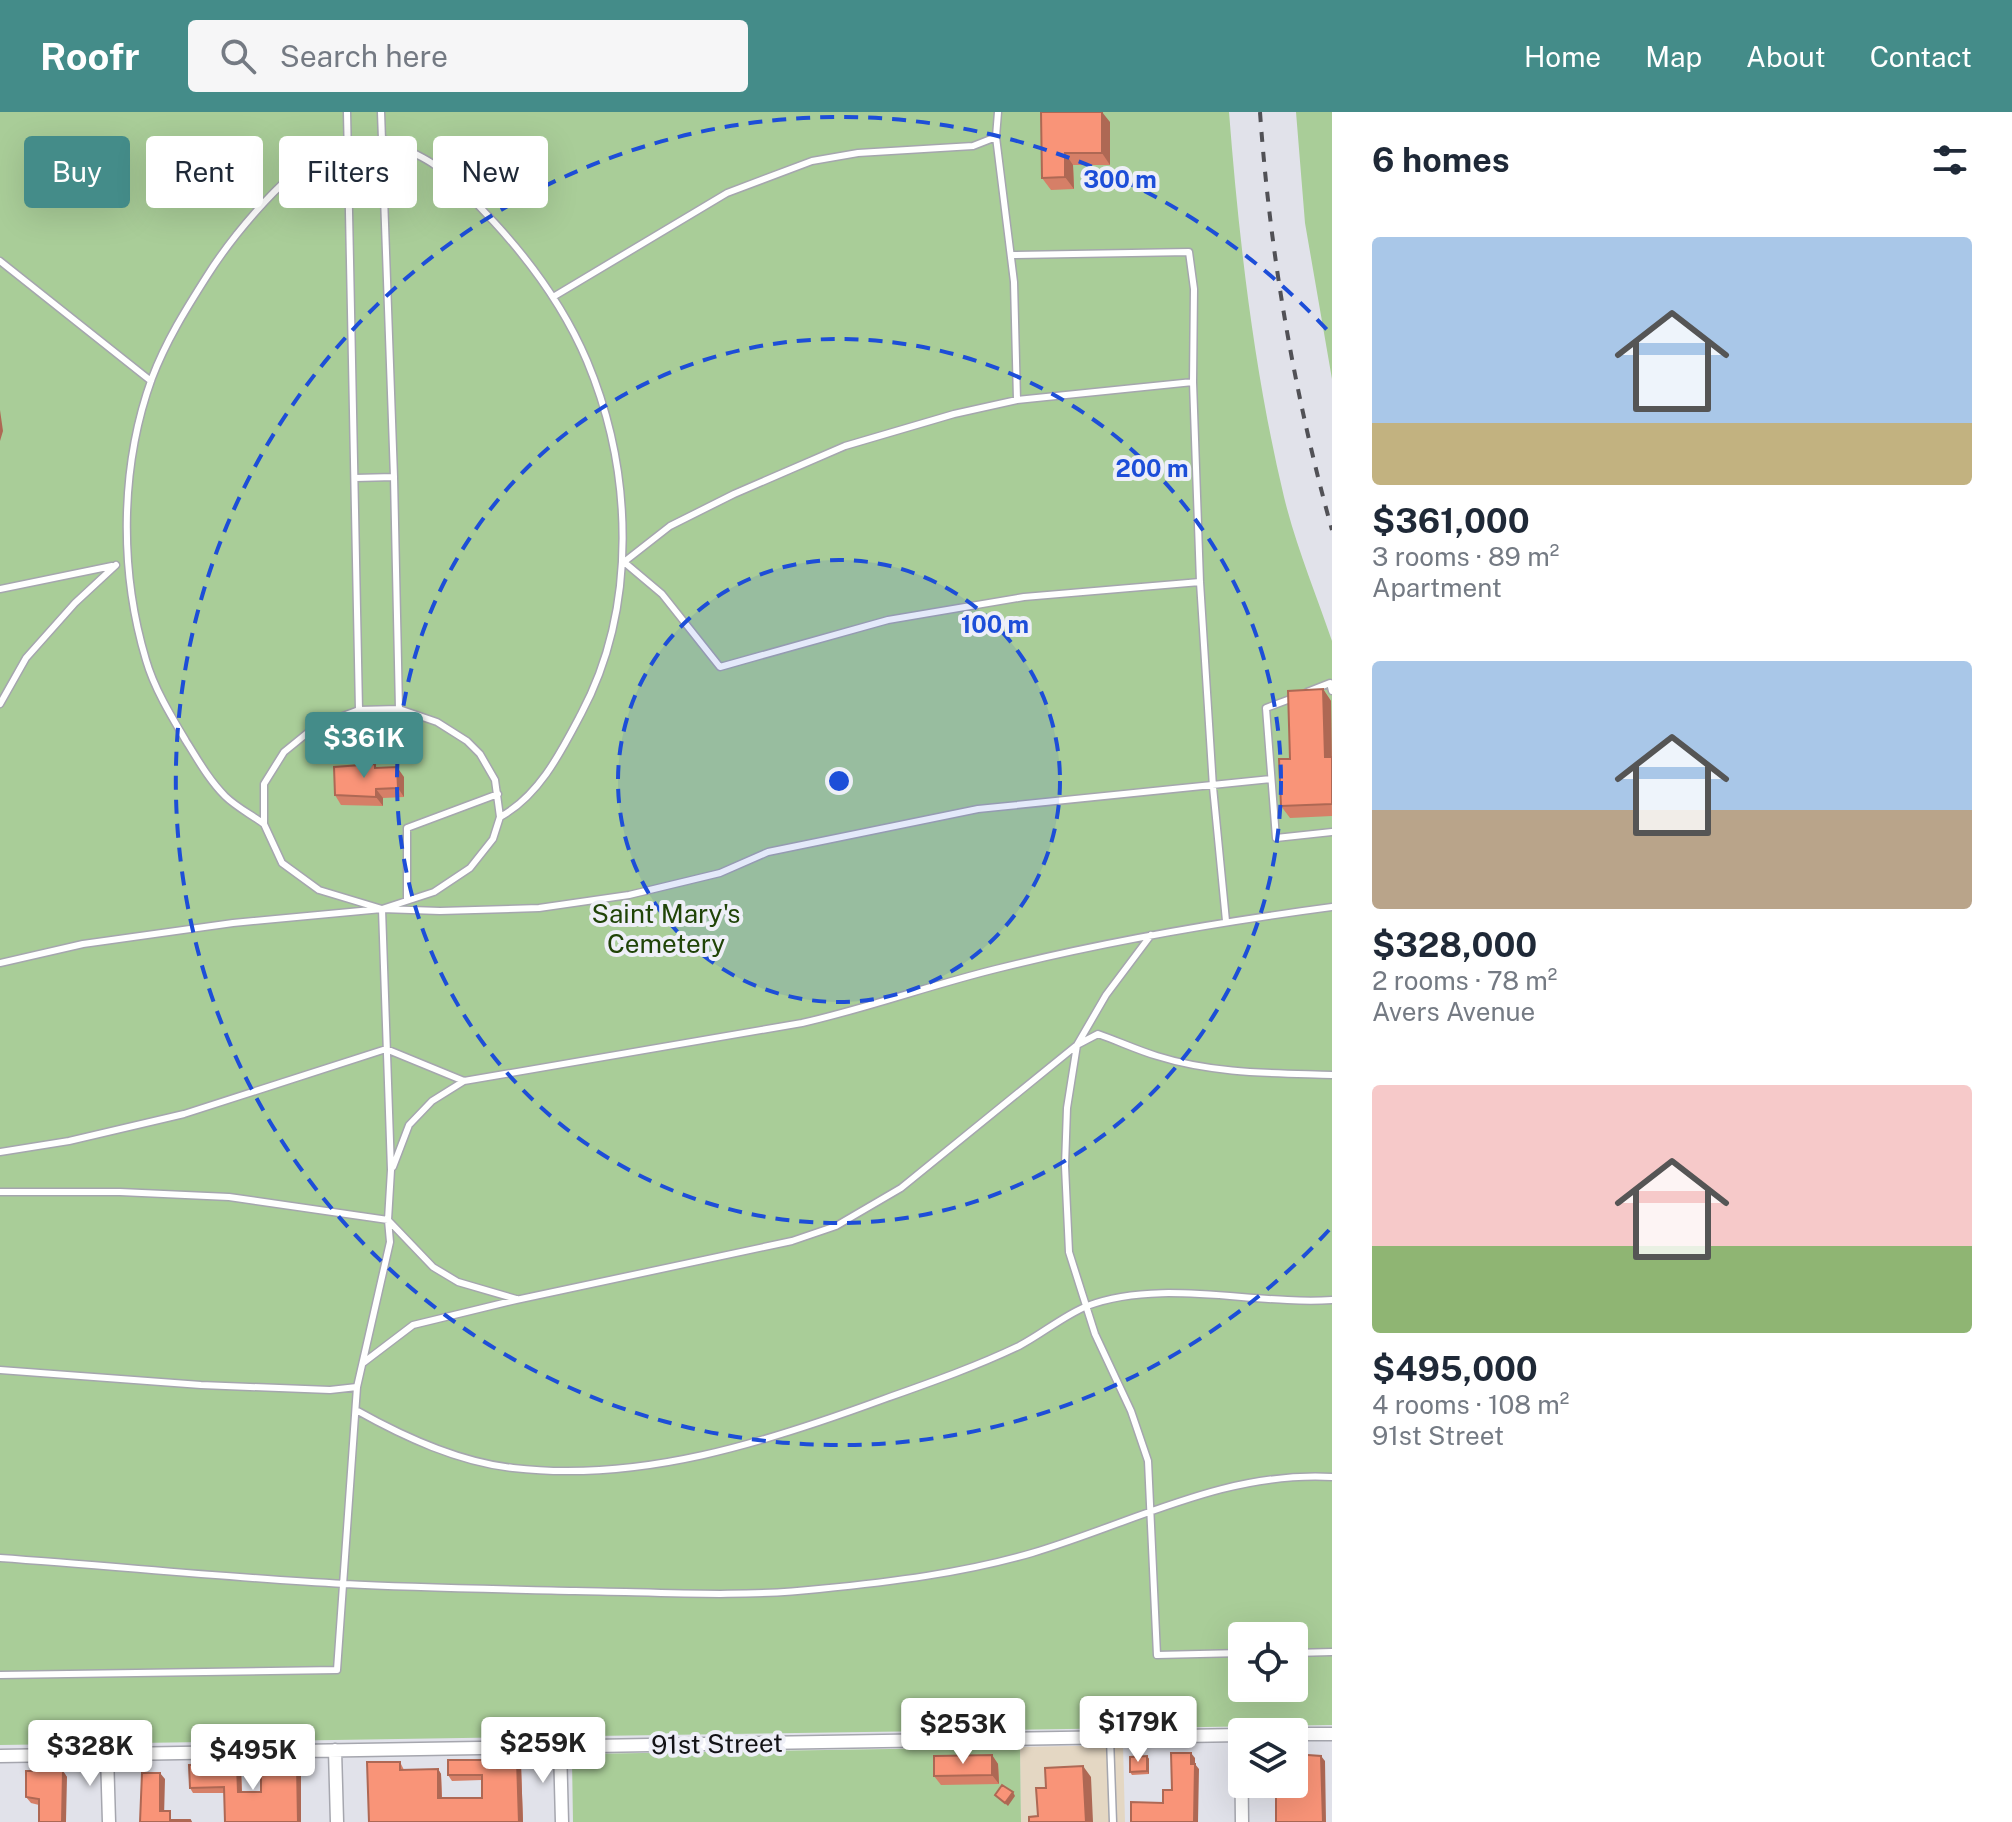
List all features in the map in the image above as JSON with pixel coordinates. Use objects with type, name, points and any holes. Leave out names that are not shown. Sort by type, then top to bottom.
[{"type":"street","points":[[1308,1734],[1332,1734]]},
{"type":"street","name":"91st Street","points":[[0,1756],[1228,1735]]},
{"type":"street","points":[[560,1747],[562,1822]]},
{"type":"street","points":[[335,1750],[337,1822]]},
{"type":"street","points":[[107,1754],[109,1822]]},
{"type":"street","points":[[1242,1798],[1242,1822]]},
{"type":"lane","points":[[347,112],[347,136]]},
{"type":"lane","points":[[381,112],[382,136]]},
{"type":"lane","points":[[998,112],[996,137],[1014,282],[1017,400]]},
{"type":"lane","points":[[553,297],[727,193],[812,161],[858,153],[973,146],[996,137]]},
{"type":"lane","points":[[417,156],[435,165],[476,203],[522,252],[553,297],[587,361],[609,431],[619,491],[624,562],[613,630],[590,697],[557,759],[520,806],[500,817]]},
{"type":"lane","points":[[264,824],[227,798],[206,775],[170,714],[146,661],[126,540],[137,431],[151,381],[173,329],[225,248],[279,189]]},
{"type":"lane","points":[[348,208],[359,710]]},
{"type":"lane","points":[[384,208],[399,709]]},
{"type":"lane","points":[[1011,255],[1189,252],[1194,289],[1193,382],[1200,582],[1213,787],[1226,921]]},
{"type":"lane","points":[[0,261],[151,381]]},
{"type":"lane","points":[[624,562],[670,526],[734,494],[845,446],[954,414],[1017,400],[1193,382]]},
{"type":"lane","points":[[355,478],[394,477]]},
{"type":"lane","points":[[624,562],[662,594],[720,667],[888,620],[1024,597],[1200,582]]},
{"type":"lane","points":[[0,589],[128,564]]},
{"type":"lane","points":[[0,704],[26,658],[75,603],[116,565]]},
{"type":"lane","points":[[1332,691],[1330,683],[1266,708],[1276,838],[1332,832]]},
{"type":"lane","points":[[399,709],[437,722],[467,741],[480,754],[495,780],[500,817],[493,839],[470,868],[434,892],[382,909],[319,890],[282,863],[264,824],[264,784],[284,752],[316,726],[359,710],[399,709]]},
{"type":"lane","points":[[0,963],[83,944],[233,923],[382,909],[539,908],[629,895],[720,873],[768,852],[978,809],[1271,779]]},
{"type":"lane","points":[[407,900],[407,828],[498,794]]},
{"type":"lane","points":[[391,1170],[409,1125],[432,1101],[464,1081],[802,1023],[994,970],[1151,935],[1332,907]]},
{"type":"lane","points":[[0,1675],[337,1670],[357,1387],[390,1242],[391,1170],[382,909]]},
{"type":"lane","points":[[1151,935],[1106,995],[1077,1045],[1067,1108],[1065,1166],[1069,1252],[1095,1334],[1131,1411],[1148,1461],[1157,1655],[1228,1653]]},
{"type":"lane","points":[[363,1363],[413,1325],[792,1241],[836,1226],[901,1188],[1077,1045],[1098,1034],[1157,1056],[1199,1066],[1254,1073],[1332,1075]]},
{"type":"lane","points":[[0,1152],[69,1141],[184,1114],[386,1049],[464,1081]]},
{"type":"lane","points":[[0,1192],[120,1192],[229,1197],[388,1220],[433,1267],[458,1282],[516,1300]]},
{"type":"lane","points":[[356,1410],[424,1444],[473,1460],[512,1468],[601,1469],[729,1450],[841,1415],[1020,1345],[1086,1307],[1143,1292],[1297,1302],[1332,1300]]},
{"type":"lane","points":[[0,1370],[201,1385],[330,1390],[357,1387]]},
{"type":"lane","points":[[0,1558],[343,1584],[660,1592],[814,1590],[923,1577],[1031,1554],[1152,1511],[1254,1480],[1298,1475],[1332,1477]]},
{"type":"lane","points":[[1308,1653],[1332,1652]]},
{"type":"lane","points":[[1110,1737],[1113,1822]]},
{"type":"shaded area","points":[[1123,1745],[1125,1822],[1021,1822],[1020,1747]]},
{"type":"green space","name":"Saint Mary's Cemetery","points":[[0,112],[1229,112],[1249,306],[1273,450],[1294,534],[1332,641],[1332,1725],[1308,1725],[1308,1718],[1228,1718],[1228,1727],[0,1745]]},
{"type":"green space","points":[[1296,112],[1332,112],[1332,379],[1305,223]]},
{"type":"green space","points":[[1020,1747],[1021,1822],[573,1822],[572,1760],[582,1754]]},
{"type":"building","points":[[1041,112],[1102,112],[1102,153],[1065,153],[1065,177],[1042,178]]},
{"type":"building","points":[[1323,689],[1325,757],[1332,757],[1332,804],[1281,806],[1279,759],[1290,759],[1288,691]]},
{"type":"building","points":[[375,764],[375,768],[397,767],[398,788],[376,789],[376,797],[335,795],[334,767]]},
{"type":"building","points":[[1171,1753],[1191,1753],[1191,1764],[1195,1764],[1194,1822],[1131,1822],[1131,1802],[1163,1803],[1163,1790],[1172,1790]]},
{"type":"building","points":[[992,1755],[992,1775],[934,1776],[934,1756]]},
{"type":"building","points":[[1308,1755],[1321,1756],[1323,1822],[1276,1822],[1276,1798],[1308,1798]]},
{"type":"building","points":[[1147,1756],[1147,1771],[1130,1772],[1130,1757]]},
{"type":"building","points":[[448,1760],[517,1760],[519,1822],[369,1822],[367,1762],[400,1762],[400,1770],[438,1769],[438,1798],[482,1798],[482,1775],[448,1775]]},
{"type":"building","points":[[297,1763],[298,1822],[225,1822],[224,1787],[190,1788],[189,1765],[237,1764],[238,1792],[261,1792],[261,1764]]},
{"type":"building","points":[[1083,1766],[1086,1822],[1029,1822],[1029,1817],[1038,1816],[1036,1788],[1046,1788],[1045,1768]]},
{"type":"building","points":[[26,1771],[63,1771],[62,1822],[39,1822],[39,1799],[26,1797]]},
{"type":"building","points":[[142,1773],[160,1773],[160,1811],[170,1811],[170,1820],[191,1822],[140,1822]]},
{"type":"building","points":[[1002,1785],[1013,1792],[1005,1803],[995,1795]]},
{"type":"railway","points":[[1260,112],[1277,271],[1306,427],[1332,530]]}]
